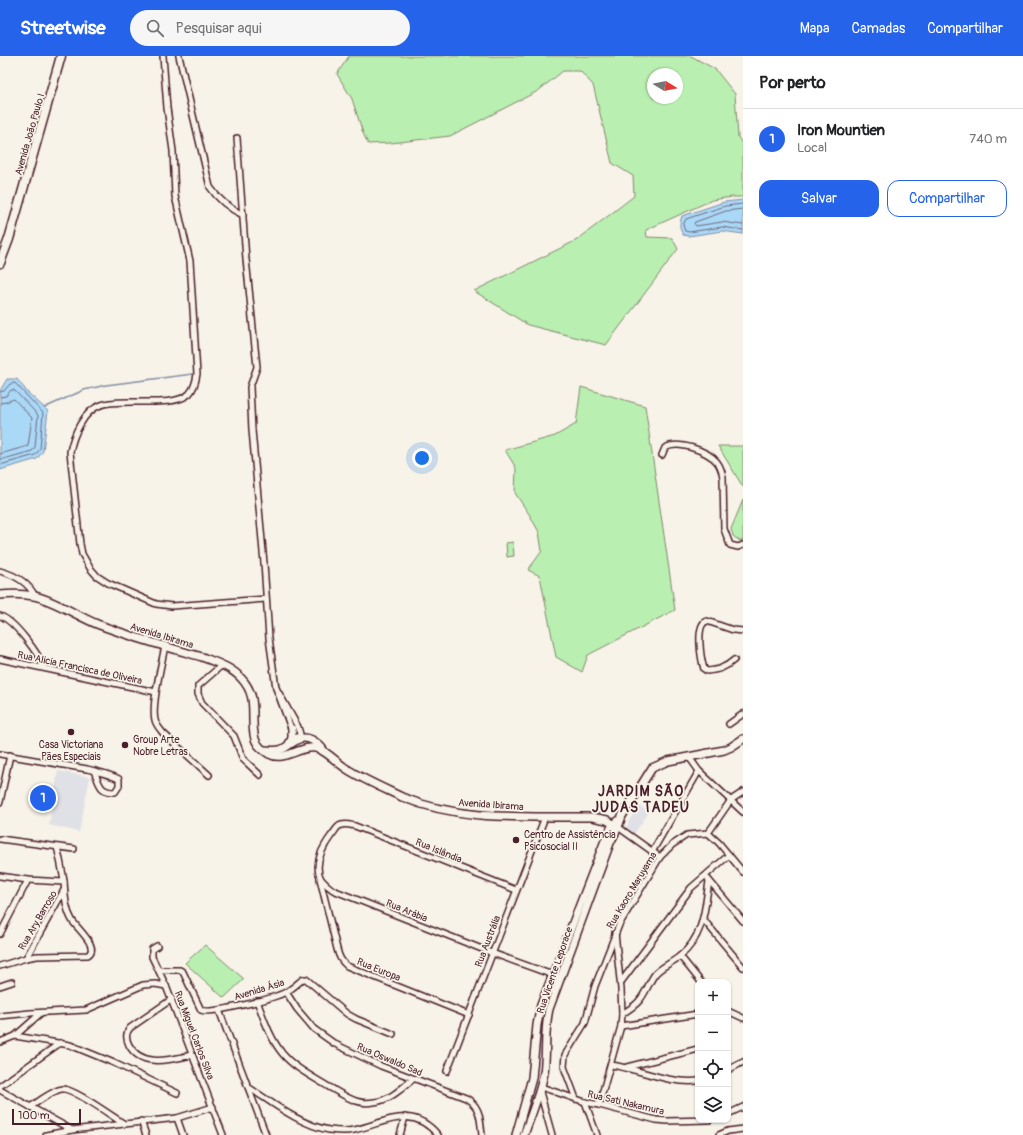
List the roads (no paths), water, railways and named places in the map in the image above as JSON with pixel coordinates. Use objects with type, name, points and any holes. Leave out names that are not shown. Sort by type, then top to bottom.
[{"type":"main road","name":"Avenida João Paulo I","points":[[0,263],[9,239],[61,56]]},
{"type":"main road","name":"Avenida Ibirama","points":[[0,595],[35,596],[96,623],[222,665],[240,676],[251,693],[254,705],[255,739],[257,744],[264,750]]},
{"type":"main road","points":[[288,745],[292,738],[292,729]]},
{"type":"main road","name":"Avenida Ibirama","points":[[299,739],[306,738],[313,741],[344,768],[361,778],[404,798],[430,807],[484,816],[592,817],[607,820],[616,825]]},
{"type":"main road","name":"Avenida Ibirama","points":[[299,739],[312,748],[326,753]]},
{"type":"main road","points":[[264,750],[280,750],[299,739]]},
{"type":"main road","points":[[295,752],[299,739]]},
{"type":"main road","name":"Rua Vicente Leporace","points":[[524,1135],[540,1089],[545,1062],[546,1022],[549,1008],[616,825],[652,768],[668,761],[724,750],[743,740]]},
{"type":"main road","points":[[264,750],[272,755],[280,756],[312,748]]},
{"type":"main road","points":[[516,1135],[532,1078],[537,1021],[541,1005],[604,843],[616,825]]},
{"type":"street","points":[[163,56],[176,196],[190,261],[197,374],[190,393],[178,399],[141,403],[109,403],[100,405],[88,415],[77,429],[70,452],[80,544],[82,554],[90,568],[97,576],[108,583],[156,604],[172,606],[266,600]]},
{"type":"street","points":[[179,56],[210,187],[233,210],[243,215]]},
{"type":"street","points":[[237,138],[257,366],[250,387],[252,430],[269,638],[276,688],[294,735],[299,739]]},
{"type":"street","points":[[662,455],[665,448],[669,445],[681,445],[707,455],[718,463],[723,477],[724,529],[730,545],[738,547],[743,545]]},
{"type":"street","points":[[0,571],[23,581],[31,589],[35,596]]},
{"type":"street","points":[[0,616],[7,619],[36,652],[44,668]]},
{"type":"street","points":[[734,660],[720,670],[707,671],[704,669],[700,634],[701,626],[703,622],[707,621],[733,630],[743,631]]},
{"type":"street","points":[[165,646],[156,692],[154,719],[157,726],[209,775]]},
{"type":"street","name":"Rua Alicia Francisca de Oliveira","points":[[0,659],[156,692]]},
{"type":"street","points":[[222,665],[198,686],[199,698],[234,736],[243,759],[260,775]]},
{"type":"street","points":[[276,688],[298,727],[300,734],[299,739]]},
{"type":"street","points":[[729,724],[743,714]]},
{"type":"street","points":[[0,754],[94,771],[114,776],[119,779],[119,786],[115,792],[106,792],[103,790],[94,771]]},
{"type":"street","points":[[0,802],[10,755]]},
{"type":"street","points":[[689,758],[699,771],[743,812]]},
{"type":"street","points":[[652,852],[699,771]]},
{"type":"street","points":[[743,792],[730,800],[708,833],[743,872]]},
{"type":"street","name":"Rua Austrália","points":[[447,1071],[545,817]]},
{"type":"street","name":"Rua Islândia","points":[[320,878],[318,872],[319,861],[325,845],[339,826],[346,824],[516,890]]},
{"type":"street","points":[[616,825],[660,857]]},
{"type":"street","name":"Rua Kaoro Maruyama","points":[[576,1099],[564,1067],[565,1055],[585,1024],[595,986],[615,932],[660,857],[672,845],[687,835],[708,833]]},
{"type":"street","points":[[0,839],[74,849]]},
{"type":"street","points":[[0,966],[26,958],[88,955],[91,952],[91,944],[77,928],[68,911],[57,847]]},
{"type":"street","points":[[621,982],[691,888],[704,875],[729,855]]},
{"type":"street","points":[[704,875],[743,921]]},
{"type":"street","points":[[0,876],[28,880],[64,882]]},
{"type":"street","name":"Rua Arábia","points":[[320,878],[333,890],[492,953],[561,978]]},
{"type":"street","name":"Rua Europa","points":[[320,878],[337,949],[344,964],[469,1015]]},
{"type":"street","points":[[0,934],[28,880]]},
{"type":"street","points":[[622,1014],[639,1000],[656,974],[662,968],[680,956],[692,944],[701,928],[709,881]]},
{"type":"street","name":"Rua Ary Barroso","points":[[26,958],[64,890]]},
{"type":"street","points":[[703,919],[743,967]]},
{"type":"street","points":[[599,1105],[621,1026],[621,982],[615,932]]},
{"type":"street","name":"Rua Miguel Carlos Silva","points":[[157,946],[152,949],[151,952],[172,1000],[223,1135]]},
{"type":"street","points":[[680,956],[699,979]]},
{"type":"street","name":"Avenida Ásia","points":[[159,970],[180,970],[183,972],[201,1010],[205,1012],[257,1001],[286,992],[306,979],[347,1014],[393,1034]]},
{"type":"street","points":[[0,986],[12,982]]},
{"type":"street","points":[[0,1016],[86,1010],[143,985],[155,984],[166,986]]},
{"type":"street","name":"Rua Oswaldo Sad","points":[[286,992],[297,1009],[309,1023],[335,1044],[381,1066],[466,1098],[474,1104],[479,1115],[482,1135]]},
{"type":"street","points":[[172,1000],[130,1028],[127,1032],[127,1042],[135,1054],[146,1059],[161,1061],[192,1055]]},
{"type":"street","points":[[257,1001],[270,1033],[282,1053],[291,1062],[305,1072],[346,1097],[361,1102],[381,1101],[413,1079]]},
{"type":"street","points":[[219,1010],[266,1135]]},
{"type":"street","points":[[731,1012],[743,1018]]},
{"type":"street","points":[[0,1042],[15,1036],[41,1013]]},
{"type":"street","points":[[621,1026],[695,1014]]},
{"type":"street","points":[[15,1036],[60,1043],[82,1049],[114,1062],[177,1093]]},
{"type":"street","points":[[0,1086],[60,1043]]},
{"type":"street","points":[[626,1067],[695,1050]]},
{"type":"street","points":[[731,1068],[743,1062]]},
{"type":"street","points":[[642,1063],[641,1066],[643,1072]]},
{"type":"street","points":[[611,1065],[626,1067],[675,1081],[695,1081]]},
{"type":"street","points":[[30,1107],[57,1090],[64,1088],[75,1093],[123,1124]]},
{"type":"street","points":[[248,1088],[307,1124],[330,1130],[354,1130],[390,1118],[405,1117],[418,1120],[426,1124],[438,1135]]},
{"type":"street","points":[[540,1089],[552,1135]]},
{"type":"street","name":"Rua Sati Nakamura","points":[[540,1089],[656,1120],[695,1120]]},
{"type":"street","points":[[0,1090],[72,1130]]},
{"type":"street","points":[[585,1102],[597,1135]]},
{"type":"street","points":[[46,1135],[72,1130],[176,1118],[213,1107]]},
{"type":"street","points":[[731,1113],[743,1107]]},
{"type":"street","points":[[400,1135],[405,1117]]},
{"type":"street","points":[[176,1118],[183,1135]]},
{"type":"street","points":[[141,1121],[146,1135]]},
{"type":"street","points":[[719,1135],[728,1131],[743,1129]]},
{"type":"water","points":[[743,200],[743,234],[722,231],[689,236],[683,235],[680,226],[682,216],[724,202]]},
{"type":"water","points":[[7,379],[17,379],[28,393],[48,411],[43,451],[37,459],[0,470],[0,393]]},
{"type":"waterway","points":[[44,408],[84,390],[106,385],[193,374]]},
{"type":"place","name":"Casa Victoriana Pães Especiais","points":[[71,732]]},
{"type":"place","name":"Group Arte Nobre Letras","points":[[125,745]]},
{"type":"place","name":"Iron Mountien","points":[[43,798]]},
{"type":"place","name":"Centro de Assistência Psicosocial II","points":[[516,840]]},
{"type":"district","name":"JARDIM SÃO JUDAS TADEU","points":[[641,800]]}]
